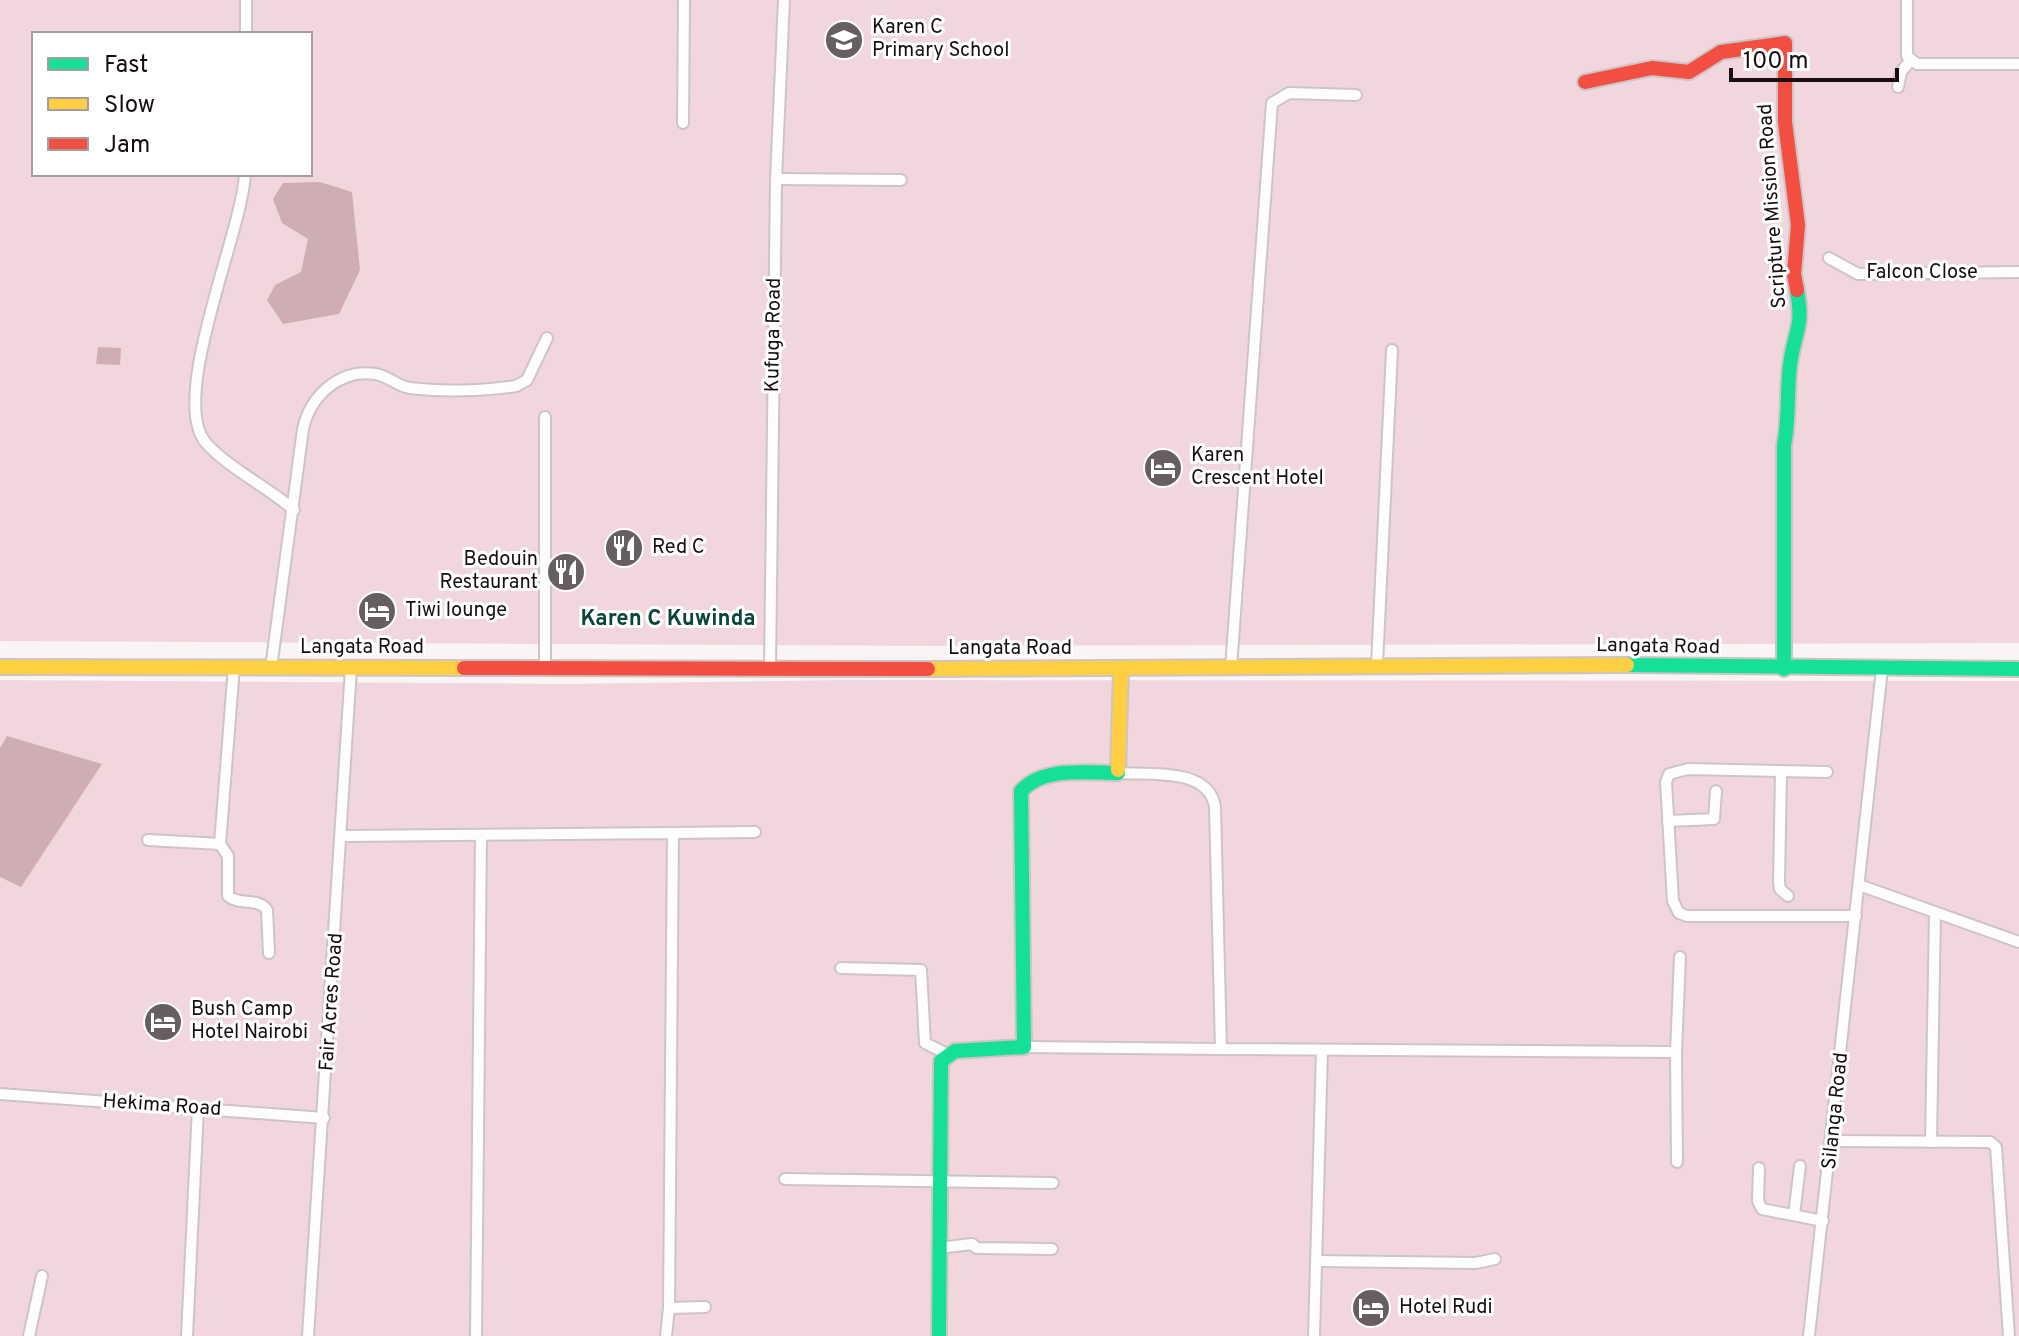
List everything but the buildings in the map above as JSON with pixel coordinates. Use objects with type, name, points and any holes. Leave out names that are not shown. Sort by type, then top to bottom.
[{"type":"main road","name":"Scripture Mission Road","points":[[1585,82],[1633,70],[1681,69],[1689,72],[1721,52],[1785,43],[1785,122],[1798,225],[1794,274],[1802,320],[1791,358],[1789,419],[1784,445],[1784,669]]},
{"type":"main road","name":"Langata Road","points":[[0,667],[1121,669],[1377,665],[2019,669]]},
{"type":"main road","points":[[939,1336],[939,1067],[947,1054],[955,1051],[1024,1047],[1021,791],[1028,782],[1042,776],[1118,773],[1121,669]]},
{"type":"street","points":[[246,0],[246,32]]},
{"type":"street","points":[[683,123],[684,0]]},
{"type":"street","name":"Kufuga Road","points":[[770,669],[776,179],[784,0]]},
{"type":"street","points":[[1907,0],[1907,56],[1910,61],[1917,64],[2019,64]]},
{"type":"street","points":[[1898,87],[1901,72],[1910,61]]},
{"type":"street","points":[[1231,668],[1272,103],[1289,93],[1356,95]]},
{"type":"street","points":[[244,176],[204,336],[197,380],[197,422],[200,433],[211,448],[294,510]]},
{"type":"street","points":[[776,179],[901,180]]},
{"type":"street","name":"Falcon Close","points":[[1829,258],[1851,271],[1866,274],[2019,272]]},
{"type":"street","points":[[271,668],[307,411],[320,392],[332,384],[375,374],[414,388],[516,386],[527,380],[547,338]]},
{"type":"street","points":[[1377,665],[1392,350]]},
{"type":"street","points":[[545,417],[545,669]]},
{"type":"street","points":[[234,667],[220,844],[228,856],[228,896],[235,901],[260,903],[267,910],[269,953]]},
{"type":"street","name":"Fair Acres Road","points":[[308,1336],[351,668]]},
{"type":"street","name":"Silanga Road","points":[[1809,1336],[1833,1141],[1882,669]]},
{"type":"street","points":[[1827,772],[1677,770],[1669,774],[1666,782],[1673,901],[1681,915],[1856,916]]},
{"type":"street","points":[[1781,771],[1779,882],[1780,889],[1788,896]]},
{"type":"street","points":[[1118,773],[1182,778],[1204,784],[1212,792],[1215,807],[1221,1049]]},
{"type":"street","points":[[1668,821],[1714,819],[1716,791]]},
{"type":"street","points":[[342,836],[755,832]]},
{"type":"street","points":[[666,1336],[669,1308],[673,833]]},
{"type":"street","points":[[476,1336],[481,835]]},
{"type":"street","points":[[148,840],[220,844]]},
{"type":"street","points":[[1859,885],[2019,942]]},
{"type":"street","points":[[1931,1142],[1935,912]]},
{"type":"street","points":[[1677,1162],[1676,1052],[1680,957]]},
{"type":"street","points":[[841,968],[921,970],[925,1043],[947,1054]]},
{"type":"street","points":[[1024,1047],[1676,1052]]},
{"type":"street","points":[[1314,1336],[1322,1050]]},
{"type":"street","name":"Hekima Road","points":[[0,1094],[324,1118]]},
{"type":"street","points":[[187,1336],[198,1108]]},
{"type":"street","points":[[1833,1141],[1990,1142],[1996,1147],[2009,1336]]},
{"type":"street","points":[[1794,1215],[1800,1166]]},
{"type":"street","points":[[1759,1168],[1760,1207],[1823,1221]]},
{"type":"street","points":[[785,1179],[1053,1183]]},
{"type":"street","points":[[939,1248],[972,1244],[977,1248],[1052,1249]]},
{"type":"street","points":[[1316,1261],[1476,1263],[1495,1259]]},
{"type":"street","points":[[29,1336],[42,1276]]},
{"type":"street","points":[[669,1308],[705,1307]]},
{"type":"shaded area","points":[[0,0],[2019,0],[2019,643],[939,646],[0,641]]},
{"type":"shaded area","points":[[320,182],[352,192],[360,270],[339,314],[283,324],[267,300],[275,285],[301,272],[308,239],[282,223],[273,199],[283,183]]},
{"type":"shaded area","points":[[98,347],[121,348],[120,365],[96,364]]},
{"type":"shaded area","points":[[0,680],[568,684],[843,680],[2019,681],[2019,1336],[0,1336]]},
{"type":"shaded area","points":[[7,736],[102,764],[21,887],[0,877],[0,748]]},
{"type":"traffic: fast","points":[[1784,669],[1784,445],[1790,369],[1799,319],[1797,290]]},
{"type":"traffic: fast","points":[[1627,665],[2019,669]]},
{"type":"traffic: fast","points":[[939,1336],[941,1061],[955,1051],[1024,1047],[1021,791],[1030,783],[1054,774],[1118,773],[1118,770]]},
{"type":"traffic: slow","points":[[928,669],[1627,665]]},
{"type":"traffic: slow","points":[[0,667],[464,668]]},
{"type":"traffic: slow","points":[[1118,770],[1121,669]]},
{"type":"traffic: jam","points":[[1585,82],[1652,68],[1689,72],[1721,52],[1785,43],[1785,122],[1798,225],[1794,274],[1797,290]]},
{"type":"traffic: jam","points":[[464,668],[928,669]]},
{"type":"place","name":"Karen C Primary School","points":[[844,40]]},
{"type":"place","name":"Karen Crescent Hotel","points":[[1163,468]]},
{"type":"place","name":"Red C","points":[[624,548]]},
{"type":"place","name":"Bedouin Restaurant","points":[[566,572]]},
{"type":"place","name":"Tiwi lounge","points":[[377,611]]},
{"type":"place","name":"Bush Camp Hotel Nairobi","points":[[163,1022]]},
{"type":"place","name":"Hotel Rudi","points":[[1371,1308]]},
{"type":"district","name":"Karen C Kuwinda","points":[[668,619]]}]
